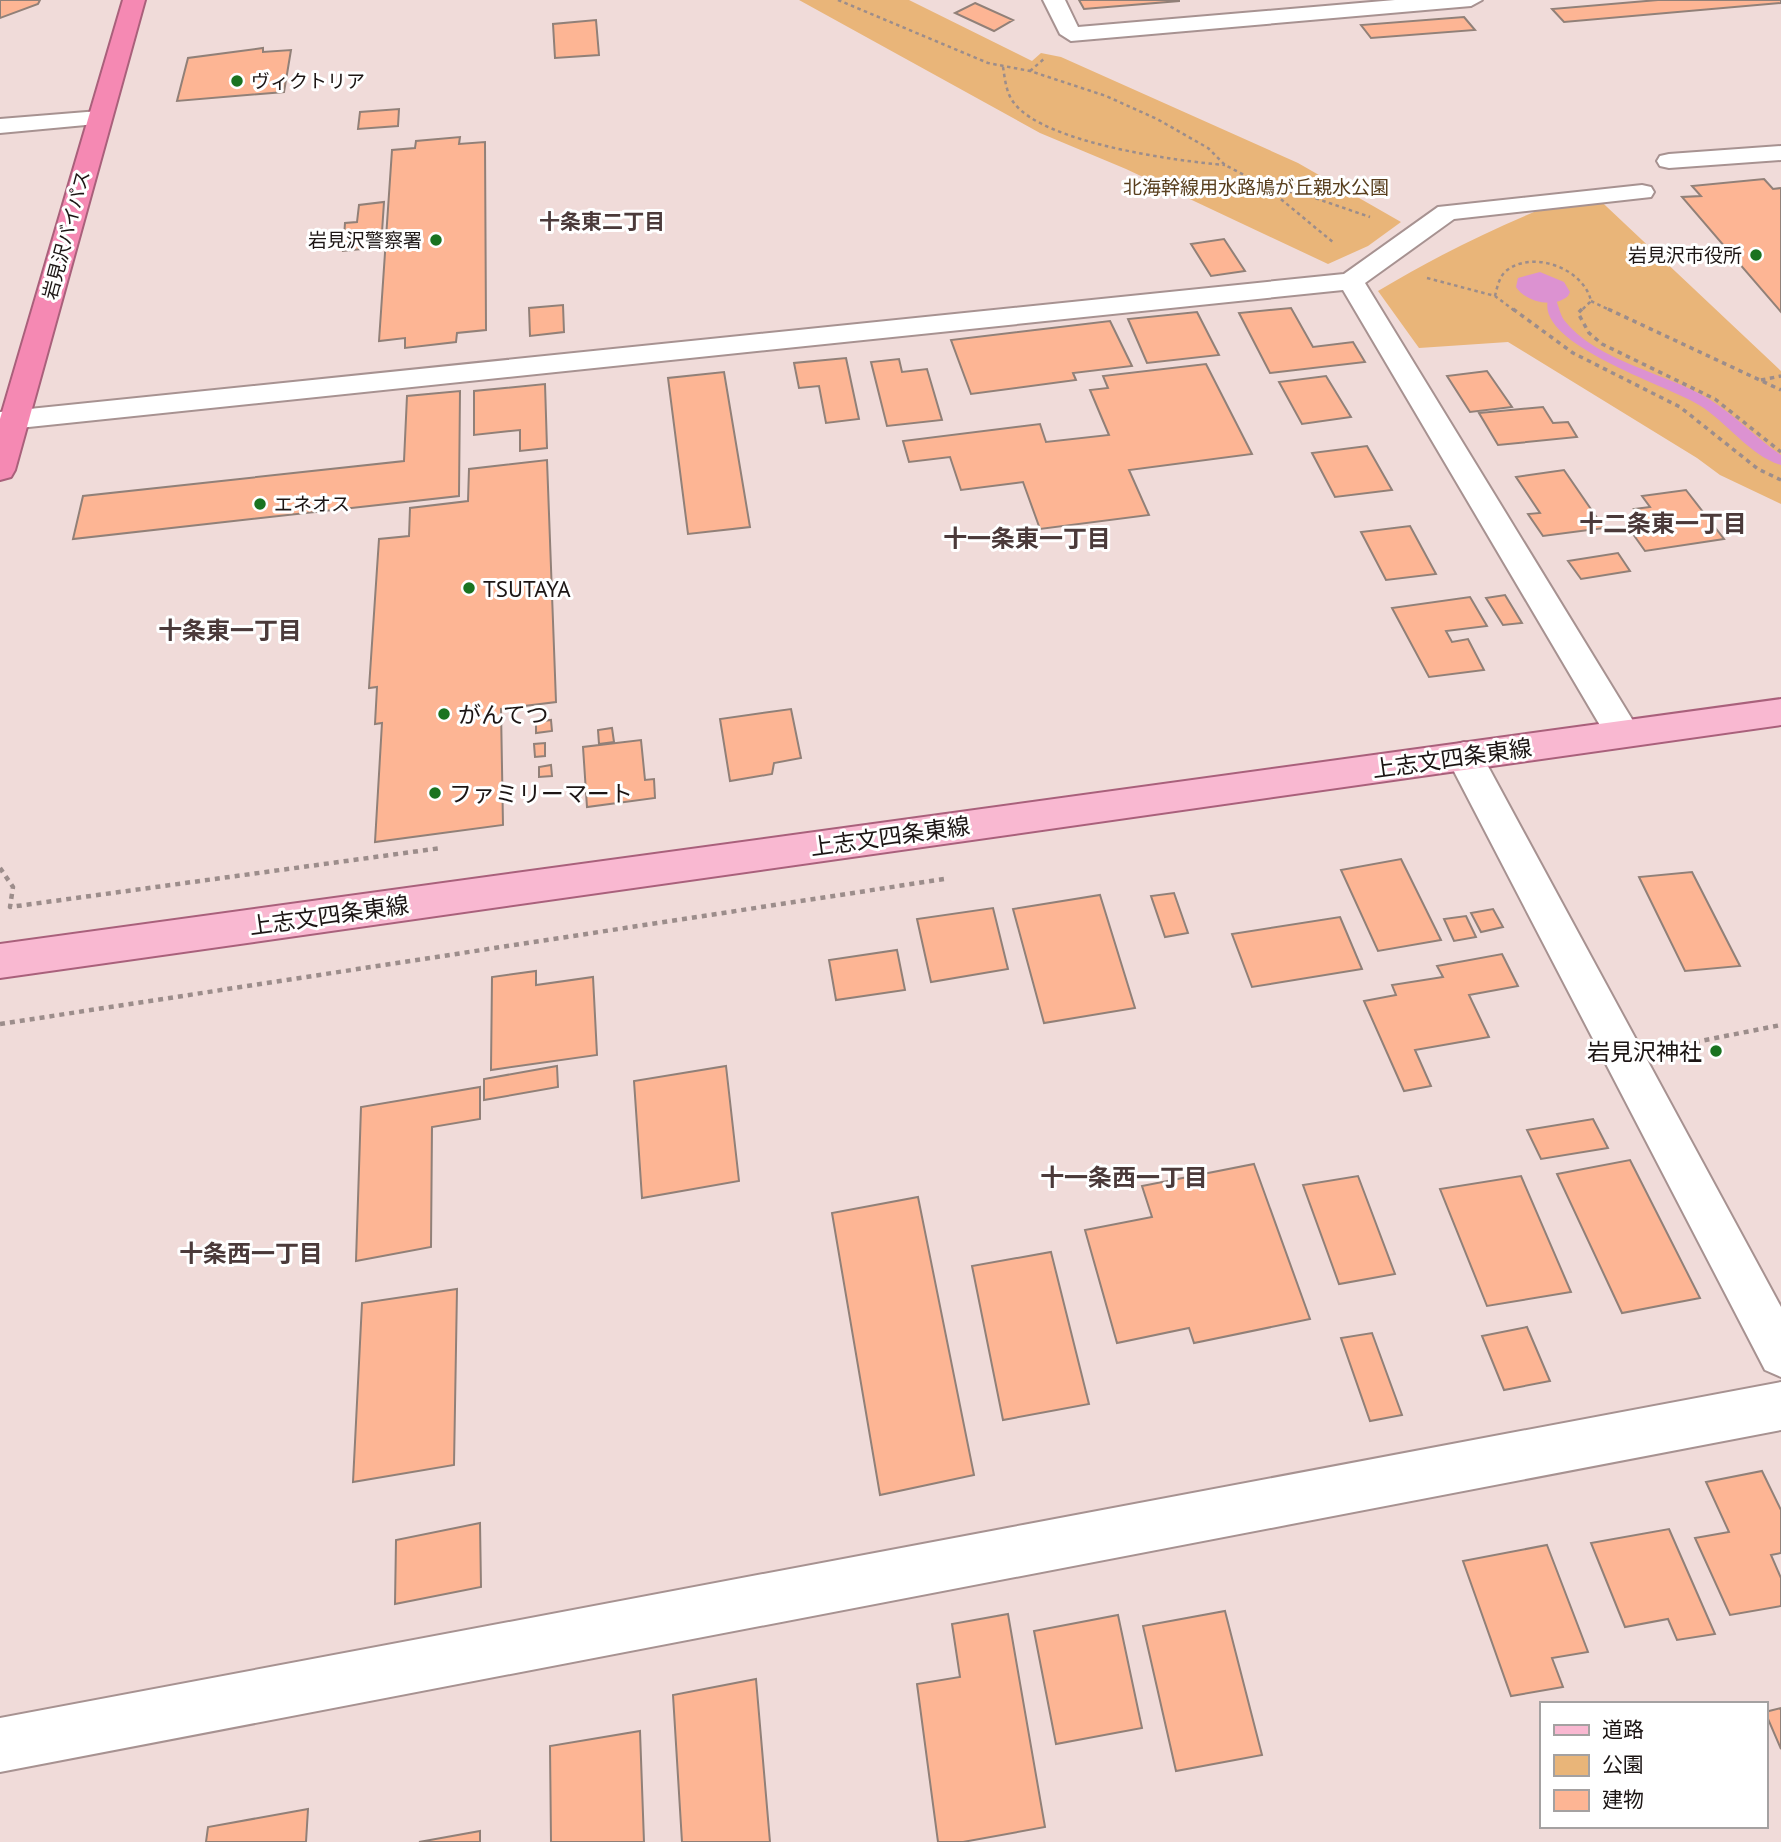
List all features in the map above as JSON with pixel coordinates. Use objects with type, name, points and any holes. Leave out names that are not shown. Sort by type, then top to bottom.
[{"type":"highway","name":"岩見沢バイパス","points":[[0,470],[8,420],[134,0]]},
{"type":"main road","name":"上志文四条東線","points":[[0,961],[1781,712]]},
{"type":"street","points":[[1054,0],[1071,34],[1471,0]]},
{"type":"street","points":[[0,126],[99,118]]},
{"type":"street","points":[[1669,161],[1781,153]]},
{"type":"street","points":[[8,420],[1351,281],[1447,212],[1642,192]]},
{"type":"street","points":[[1351,281],[1623,734]]},
{"type":"street","points":[[1464,756],[1781,1354]]},
{"type":"street","points":[[0,1745],[1781,1406]]},
{"type":"path","points":[[838,0],[941,45],[1003,67],[1030,71],[1106,96],[1157,119],[1208,148],[1225,165],[1265,186],[1352,210],[1412,235]]},
{"type":"path","points":[[1003,67],[1005,86],[1016,107],[1063,131],[1123,149],[1225,165]]},
{"type":"path","points":[[1265,186],[1329,240],[1374,263],[1495,296],[1573,353],[1680,407],[1758,469],[1781,480]]},
{"type":"path","points":[[1495,296],[1505,272],[1526,264],[1540,264],[1561,269],[1579,278],[1587,285],[1591,301]]},
{"type":"path","points":[[1591,301],[1781,390]]},
{"type":"path","points":[[1591,301],[1578,313],[1589,333],[1602,344],[1715,399],[1781,452]]},
{"type":"path","points":[[1760,380],[1781,376]]},
{"type":"path","points":[[0,1024],[948,878]]},
{"type":"path","points":[[1623,1057],[1781,1025]]},
{"type":"green space","name":"北海幹線用水路鳩が丘親水公園","points":[[799,0],[909,0],[1032,61],[1041,53],[1061,57],[1298,163],[1401,222],[1368,246],[1328,264],[1126,169],[1040,133]]},
{"type":"green space","points":[[1589,190],[1781,371],[1781,504],[1720,475],[1697,458],[1508,342],[1419,348],[1378,291],[1481,236]]},
{"type":"shaded area","points":[[1540,272],[1564,282],[1570,292],[1568,296],[1555,302],[1540,302],[1526,297],[1516,287],[1518,278]]},
{"type":"building","points":[[0,0],[40,0],[38,4],[0,18]]},
{"type":"building","points":[[1079,0],[1179,0],[1179,1],[1084,9]]},
{"type":"building","points":[[1658,0],[1781,0],[1781,3],[1564,22],[1552,9]]},
{"type":"building","points":[[975,3],[1013,20],[994,31],[955,13]]},
{"type":"building","points":[[1464,17],[1475,30],[1371,38],[1361,25]]},
{"type":"building","points":[[596,20],[599,55],[555,58],[553,24]]},
{"type":"building","points":[[263,48],[263,52],[291,50],[284,92],[177,101],[188,58]]},
{"type":"building","points":[[399,109],[398,126],[358,129],[360,112]]},
{"type":"building","name":"岩見沢警察署","points":[[460,137],[459,144],[485,142],[486,330],[457,333],[456,342],[405,348],[405,338],[379,341],[392,150],[415,148],[416,141]]},
{"type":"building","name":"岩見沢市役所","points":[[1764,179],[1773,189],[1781,188],[1781,312],[1682,197],[1701,196],[1692,186]]},
{"type":"building","points":[[384,202],[381,247],[343,251],[345,223],[357,222],[359,205]]},
{"type":"building","points":[[1224,239],[1245,271],[1211,276],[1191,244]]},
{"type":"building","points":[[563,305],[564,332],[530,336],[529,308]]},
{"type":"building","points":[[1291,308],[1313,347],[1353,342],[1365,362],[1270,373],[1239,313]]},
{"type":"building","points":[[1197,312],[1219,355],[1147,363],[1128,319]]},
{"type":"building","points":[[1110,321],[1132,366],[1073,373],[1076,380],[971,394],[951,340]]},
{"type":"building","points":[[846,358],[859,419],[826,423],[819,386],[799,388],[794,363]]},
{"type":"building","points":[[899,359],[902,372],[927,369],[942,420],[887,426],[871,362]]},
{"type":"building","points":[[1206,364],[1252,454],[1129,470],[1149,515],[1040,529],[1023,482],[961,490],[950,457],[909,462],[903,441],[1040,424],[1046,442],[1109,435],[1090,390],[1108,388],[1103,376]]},
{"type":"building","points":[[1487,371],[1512,407],[1470,412],[1447,376]]},
{"type":"building","points":[[724,372],[750,527],[688,534],[668,378]]},
{"type":"building","points":[[1326,376],[1351,417],[1302,424],[1279,382]]},
{"type":"building","points":[[545,384],[547,448],[520,451],[520,430],[474,435],[474,391]]},
{"type":"building","points":[[460,391],[459,496],[73,539],[83,496],[404,461],[407,396]]},
{"type":"building","points":[[1543,407],[1553,423],[1568,422],[1577,437],[1498,445],[1479,413]]},
{"type":"building","points":[[1367,446],[1392,490],[1335,497],[1312,453]]},
{"type":"building","points":[[547,460],[556,702],[501,709],[503,825],[375,842],[382,723],[375,724],[377,687],[369,688],[379,539],[409,536],[410,508],[468,501],[469,469]]},
{"type":"building","points":[[1564,470],[1604,528],[1543,536],[1528,514],[1540,513],[1516,477]]},
{"type":"building","points":[[1686,490],[1724,539],[1645,551],[1628,527],[1645,524],[1634,509],[1650,507],[1642,496]]},
{"type":"building","points":[[1410,526],[1436,574],[1386,580],[1361,532]]},
{"type":"building","points":[[1618,553],[1630,571],[1581,579],[1568,561]]},
{"type":"building","points":[[1505,595],[1522,623],[1503,625],[1486,598]]},
{"type":"building","points":[[1470,597],[1487,626],[1446,631],[1452,642],[1468,639],[1484,670],[1429,677],[1392,608]]},
{"type":"building","points":[[791,709],[801,758],[774,763],[772,774],[730,781],[720,719]]},
{"type":"building","points":[[551,720],[552,731],[536,733],[536,722]]},
{"type":"building","points":[[612,728],[614,742],[599,744],[598,730]]},
{"type":"building","points":[[641,740],[645,780],[654,779],[655,798],[587,807],[583,747]]},
{"type":"building","points":[[545,743],[545,756],[535,757],[534,744]]},
{"type":"building","points":[[551,765],[552,776],[539,777],[539,767]]},
{"type":"building","points":[[1401,859],[1441,940],[1378,951],[1341,870]]},
{"type":"building","points":[[1692,872],[1740,966],[1685,971],[1639,877]]},
{"type":"building","points":[[1174,893],[1188,933],[1165,937],[1151,896]]},
{"type":"building","points":[[1100,895],[1135,1008],[1044,1023],[1013,909]]},
{"type":"building","points":[[993,908],[1008,969],[931,982],[917,919]]},
{"type":"building","points":[[1493,909],[1503,927],[1481,932],[1471,913]]},
{"type":"building","points":[[1466,916],[1476,937],[1454,941],[1444,919]]},
{"type":"building","points":[[1340,917],[1362,969],[1252,987],[1232,934]]},
{"type":"building","points":[[897,950],[905,990],[836,1000],[829,960]]},
{"type":"building","points":[[1502,954],[1518,986],[1469,995],[1489,1037],[1415,1050],[1431,1086],[1404,1091],[1364,1001],[1396,995],[1392,985],[1443,977],[1437,966]]},
{"type":"building","points":[[536,971],[536,985],[593,977],[597,1055],[491,1070],[492,977]]},
{"type":"building","points":[[557,1066],[558,1087],[484,1100],[484,1079]]},
{"type":"building","points":[[726,1066],[739,1181],[642,1198],[634,1081]]},
{"type":"building","points":[[480,1087],[480,1119],[432,1127],[431,1247],[356,1261],[361,1107]]},
{"type":"building","points":[[1593,1119],[1608,1148],[1541,1159],[1527,1130]]},
{"type":"building","points":[[1630,1160],[1700,1298],[1622,1313],[1557,1174]]},
{"type":"building","points":[[1254,1164],[1310,1319],[1194,1343],[1189,1328],[1117,1343],[1085,1230],[1152,1217],[1142,1186]]},
{"type":"building","points":[[1358,1176],[1395,1274],[1339,1284],[1303,1185]]},
{"type":"building","points":[[1521,1176],[1571,1292],[1487,1306],[1440,1189]]},
{"type":"building","points":[[918,1197],[974,1475],[880,1495],[832,1213]]},
{"type":"building","points":[[1051,1252],[1089,1404],[1003,1420],[972,1266]]},
{"type":"building","points":[[457,1289],[454,1465],[353,1482],[362,1303]]},
{"type":"building","points":[[1527,1327],[1550,1381],[1504,1390],[1482,1336]]},
{"type":"building","points":[[1372,1333],[1402,1415],[1370,1421],[1341,1338]]},
{"type":"building","points":[[1762,1471],[1781,1510],[1781,1553],[1771,1555],[1781,1578],[1781,1606],[1730,1615],[1695,1538],[1729,1532],[1706,1482]]},
{"type":"building","points":[[480,1523],[481,1587],[395,1604],[396,1540]]},
{"type":"building","points":[[1669,1529],[1715,1634],[1677,1640],[1668,1619],[1625,1627],[1591,1543]]},
{"type":"building","points":[[1547,1545],[1588,1652],[1552,1658],[1563,1687],[1511,1696],[1463,1561]]},
{"type":"building","points":[[1225,1611],[1262,1755],[1176,1771],[1143,1626]]},
{"type":"building","points":[[1008,1614],[1045,1827],[963,1842],[938,1842],[917,1684],[960,1677],[952,1624]]},
{"type":"building","points":[[1118,1615],[1142,1728],[1056,1744],[1034,1631]]},
{"type":"building","points":[[756,1679],[770,1842],[682,1842],[673,1695]]},
{"type":"building","points":[[1781,1708],[1781,1749],[1767,1717],[1767,1712]]},
{"type":"building","points":[[640,1731],[644,1842],[551,1842],[550,1746]]},
{"type":"building","points":[[308,1809],[306,1842],[206,1842],[208,1827]]},
{"type":"building","points":[[480,1831],[480,1842],[419,1842]]},
{"type":"waterway","points":[[1552,303],[1556,319],[1570,334],[1590,348],[1704,402],[1781,461]]},
{"type":"place","name":"ヴィクトリア","points":[[237,81]]},
{"type":"place","name":"岩見沢警察署","points":[[436,240]]},
{"type":"place","name":"岩見沢市役所","points":[[1756,255]]},
{"type":"place","name":"エネオス","points":[[260,504]]},
{"type":"place","name":"TSUTAYA","points":[[469,588]]},
{"type":"place","name":"がんてつ","points":[[444,714]]},
{"type":"place","name":"ファミリーマート","points":[[435,793]]},
{"type":"place","name":"岩見沢神社","points":[[1716,1051]]},
{"type":"district","name":"十条東二丁目","points":[[602,221]]},
{"type":"district","name":"十二条東一丁目","points":[[1663,523]]},
{"type":"district","name":"十一条東一丁目","points":[[1027,538]]},
{"type":"district","name":"十条東一丁目","points":[[230,630]]},
{"type":"district","name":"十一条西一丁目","points":[[1124,1177]]},
{"type":"district","name":"十条西一丁目","points":[[251,1253]]}]
